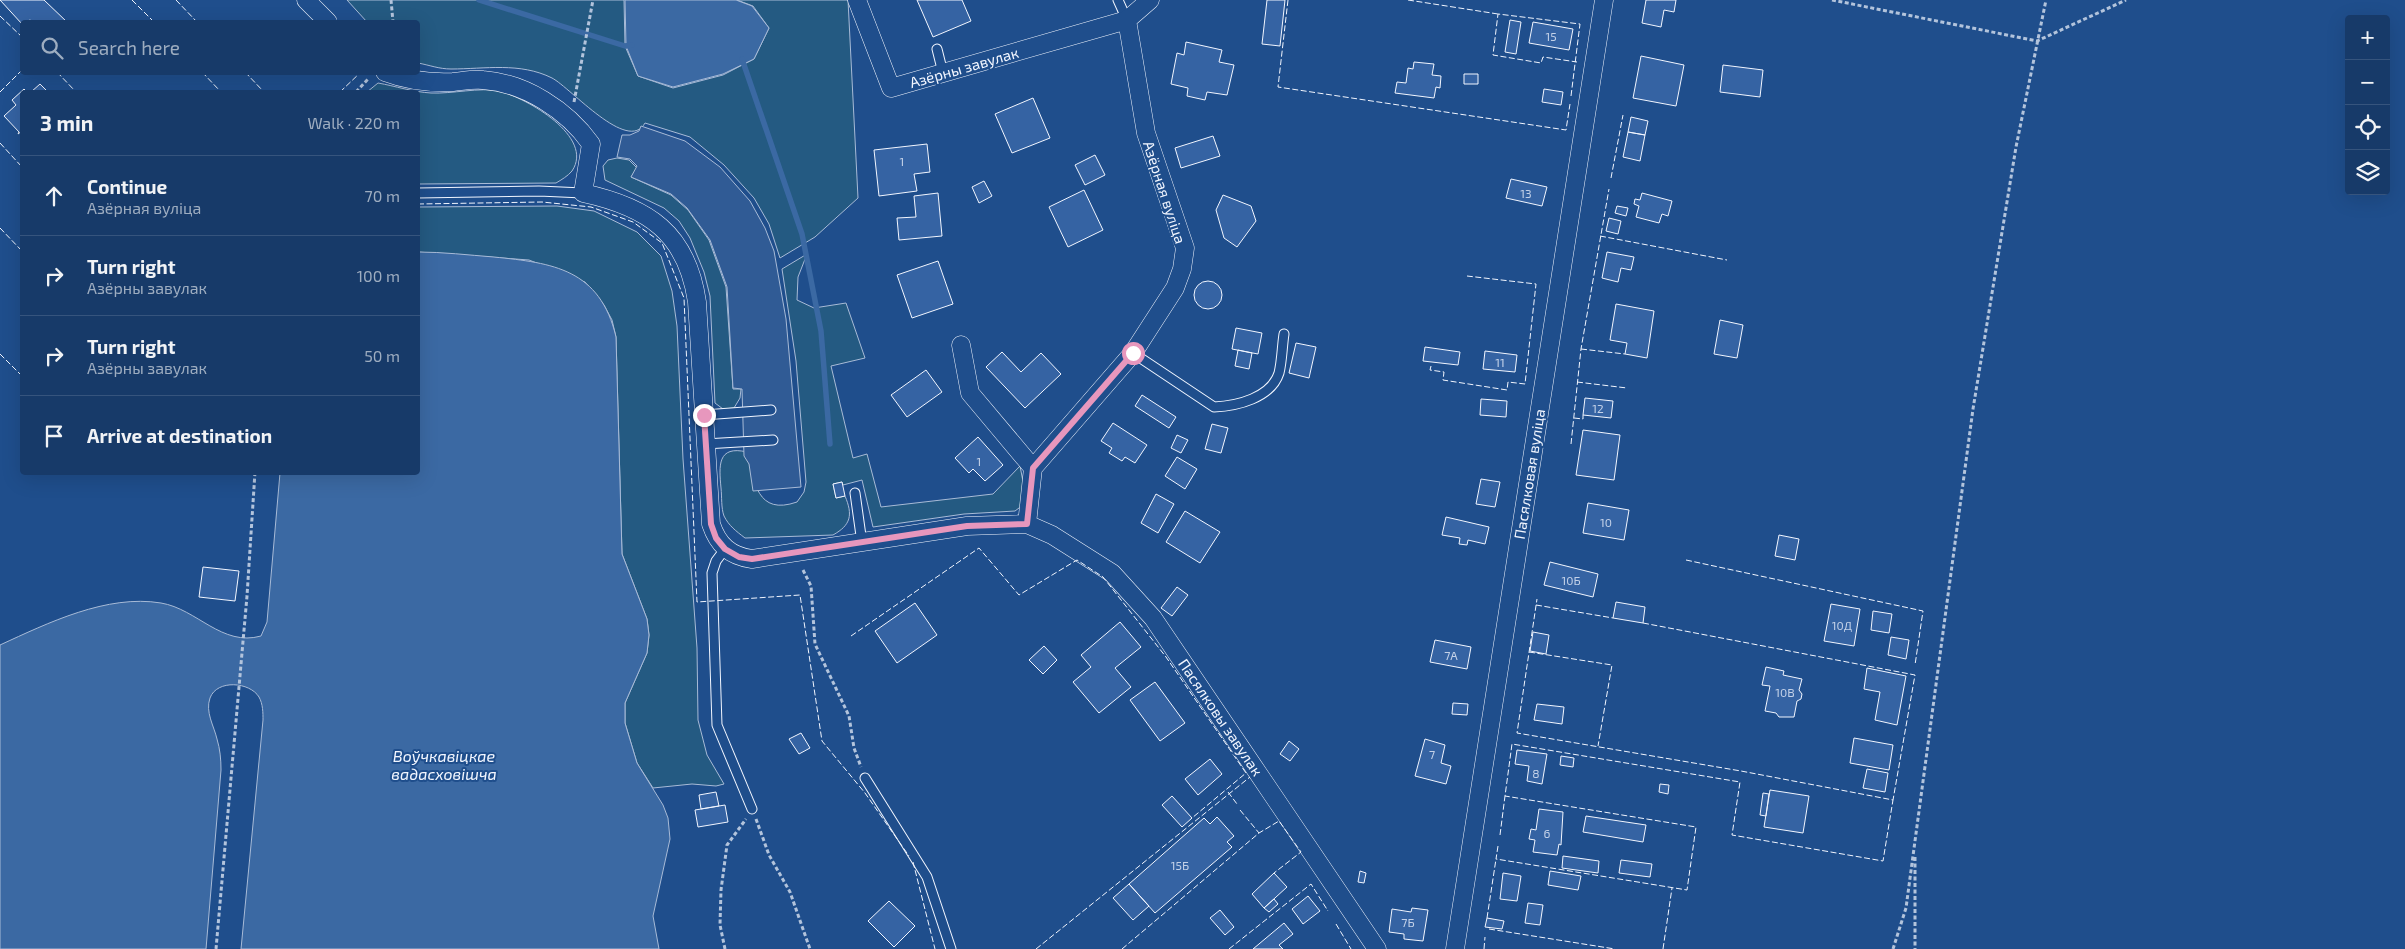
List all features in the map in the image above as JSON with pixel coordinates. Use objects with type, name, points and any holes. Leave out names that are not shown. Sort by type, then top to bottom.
[{"type":"street","points":[[306,0],[322,12]]},
{"type":"street","name":"Азёрны завулак","points":[[857,0],[890,88],[1127,20]]},
{"type":"street","points":[[1127,20],[1150,0]]},
{"type":"street","name":"Пасялковая вуліца","points":[[1455,949],[1604,0]]},
{"type":"street","name":"Азёрная вуліца","points":[[1033,468],[1133,353],[1175,288],[1182,269],[1184,248],[1146,133],[1127,20]]},
{"type":"street","points":[[399,75],[432,82],[482,80],[508,85],[536,96],[581,130],[591,144],[583,193],[619,202],[649,216],[682,252],[695,286],[697,302],[711,524],[716,538],[725,549],[739,557],[752,559],[794,554],[967,526],[1027,524],[1033,468],[970,393],[961,345]]},
{"type":"street","name":"Пасялковы завулак","points":[[1027,524],[1052,535],[1112,573],[1153,618],[1376,949]]},
{"type":"lane","points":[[1118,0],[1127,20]]},
{"type":"lane","points":[[937,49],[943,73]]},
{"type":"lane","points":[[420,193],[539,191],[583,193]]},
{"type":"lane","points":[[1133,353],[1214,407],[1230,406],[1259,395],[1272,386],[1279,374],[1284,334]]},
{"type":"lane","points":[[704,415],[771,410]]},
{"type":"lane","points":[[705,444],[773,440]]},
{"type":"lane","points":[[855,492],[862,543]]},
{"type":"lane","points":[[725,549],[716,561],[712,573],[717,725],[752,809]]},
{"type":"lane","points":[[865,778],[927,877],[951,949]]},
{"type":"path","points":[[392,0],[393,20]]},
{"type":"path","points":[[569,120],[578,87],[592,0]]},
{"type":"path","points":[[1832,0],[2038,41],[2126,0]]},
{"type":"path","points":[[1893,949],[1906,908],[1973,409],[1998,253],[2046,0]]},
{"type":"path","points":[[358,90],[371,75]]},
{"type":"path","points":[[216,949],[247,596],[255,475]]},
{"type":"path","points":[[794,554],[811,586],[815,644],[849,716],[854,748],[865,778]]},
{"type":"path","points":[[725,949],[720,925],[721,890],[728,845],[752,809]]},
{"type":"path","points":[[752,809],[769,855],[793,899],[810,949]]},
{"type":"path","points":[[1915,847],[1915,949]]},
{"type":"shaded area","points":[[347,0],[624,0],[625,46],[638,76],[673,88],[723,75],[754,59],[769,28],[753,6],[737,0],[848,0],[858,198],[815,237],[780,258],[769,224],[754,198],[724,165],[690,137],[645,123],[637,130],[626,130],[613,125],[599,116],[561,84],[540,73],[515,68],[447,69],[420,64],[420,20],[365,20]]},
{"type":"shaded area","points":[[378,83],[411,90],[369,90]]},
{"type":"shaded area","points":[[475,90],[499,91],[540,110],[555,121],[566,133],[574,145],[577,158],[572,171],[556,183],[420,184],[420,91],[439,93]]},
{"type":"shaded area","points":[[641,126],[685,141],[720,167],[750,201],[765,228],[774,251],[786,319],[801,487],[753,491],[749,464],[744,456],[742,389],[733,388],[727,287],[710,240],[687,208],[671,194],[631,177],[637,166],[630,159],[617,157],[622,135],[630,135],[639,131]]},
{"type":"shaded area","points":[[617,158],[629,160],[637,168],[631,177],[671,195],[688,210],[709,240],[726,287],[733,389],[741,389],[740,398],[734,408],[723,409],[715,403],[710,296],[704,272],[690,238],[679,221],[664,208],[605,180],[603,166],[608,160]]},
{"type":"shaded area","points":[[557,206],[594,211],[637,232],[661,256],[672,291],[677,326],[683,459],[697,648],[698,720],[707,755],[724,784],[716,786],[692,784],[653,788],[637,763],[625,723],[625,703],[647,653],[649,635],[647,619],[622,554],[616,337],[612,320],[604,305],[585,282],[529,260],[420,252],[420,207]]},
{"type":"shaded area","points":[[807,254],[798,277],[797,300],[814,308],[846,303],[865,358],[831,366],[853,458],[867,454],[881,507],[993,494],[1020,466],[1026,497],[1023,505],[1015,511],[964,514],[873,527],[862,480],[843,485],[842,482],[833,484],[836,498],[845,496],[849,509],[849,519],[844,527],[833,535],[745,538],[730,526],[723,513],[720,465],[725,455],[730,452],[747,452],[755,485],[765,500],[773,504],[784,505],[797,502],[804,492],[806,482],[796,361],[782,269]]},
{"type":"water","points":[[625,0],[736,0],[752,6],[769,28],[754,59],[723,74],[673,87],[638,76],[626,46]]},
{"type":"water","name":"Воўчкавіцкае вадасховішча","points":[[420,252],[536,262],[571,274],[586,283],[609,314],[616,337],[622,554],[647,619],[649,635],[647,653],[625,703],[625,723],[637,763],[663,805],[668,818],[670,839],[653,916],[659,949],[241,949],[263,714],[259,697],[255,692],[241,686],[226,685],[214,692],[209,703],[209,714],[221,758],[221,770],[206,949],[0,949],[0,645],[78,612],[120,603],[141,601],[161,603],[174,607],[222,632],[234,636],[247,638],[261,636],[267,622],[280,475],[420,475]]},
{"type":"building","points":[[0,0],[44,0],[65,20],[20,20],[20,22]]},
{"type":"building","points":[[917,0],[962,0],[971,21],[933,37]]},
{"type":"building","points":[[1267,0],[1285,0],[1280,46],[1262,44]]},
{"type":"building","points":[[1646,0],[1676,0],[1674,12],[1664,10],[1661,27],[1642,23]]},
{"type":"building","points":[[1510,20],[1521,22],[1516,54],[1505,52]]},
{"type":"building","points":[[1533,22],[1573,29],[1569,50],[1529,43]]},
{"type":"building","points":[[1186,42],[1222,50],[1219,62],[1234,65],[1227,95],[1207,92],[1205,100],[1187,96],[1188,88],[1171,84],[1177,53],[1184,55]]},
{"type":"building","points":[[1641,56],[1684,65],[1676,106],[1633,98]]},
{"type":"building","points":[[1414,62],[1434,64],[1432,75],[1441,76],[1440,88],[1436,87],[1434,98],[1395,93],[1397,82],[1406,83],[1408,68],[1413,69]]},
{"type":"building","points":[[1723,65],[1763,70],[1760,97],[1720,92]]},
{"type":"building","points":[[1464,74],[1478,74],[1478,84],[1464,84]]},
{"type":"building","points":[[40,84],[46,90],[33,90]]},
{"type":"building","points":[[1544,89],[1563,92],[1561,105],[1542,102]]},
{"type":"building","points":[[20,93],[20,132],[18,134],[19,132],[4,116],[16,105],[12,100]]},
{"type":"building","points":[[1033,98],[1050,138],[1012,153],[995,114]]},
{"type":"building","points":[[1631,117],[1648,121],[1645,135],[1628,132]]},
{"type":"building","points":[[1628,132],[1645,135],[1640,161],[1623,157]]},
{"type":"building","points":[[1213,136],[1220,156],[1181,168],[1175,148]]},
{"type":"building","points":[[927,144],[930,172],[914,174],[917,191],[879,196],[874,150]]},
{"type":"building","points":[[1095,155],[1105,175],[1085,185],[1075,165]]},
{"type":"building","points":[[1511,179],[1547,187],[1542,206],[1506,198]]},
{"type":"building","points":[[984,181],[992,196],[979,203],[972,187]]},
{"type":"building","points":[[1084,190],[1103,230],[1068,247],[1049,207]]},
{"type":"building","points":[[938,193],[942,236],[899,240],[897,218],[916,217],[914,196]]},
{"type":"building","points":[[1642,193],[1672,201],[1668,216],[1662,214],[1659,223],[1636,217],[1639,206],[1634,204],[1635,199],[1640,200]]},
{"type":"building","points":[[1223,195],[1251,206],[1256,221],[1237,247],[1224,238],[1216,210]]},
{"type":"building","points":[[1617,206],[1628,208],[1626,216],[1615,213]]},
{"type":"building","points":[[1609,218],[1621,221],[1618,234],[1606,231]]},
{"type":"building","points":[[1607,252],[1634,257],[1631,270],[1621,268],[1618,282],[1602,278]]},
{"type":"building","points":[[938,261],[953,304],[912,318],[897,275]]},
{"type":"building","points":[[1208,281],[1218,285],[1222,295],[1218,305],[1208,309],[1198,305],[1194,295],[1198,285]]},
{"type":"building","points":[[1616,304],[1654,311],[1647,358],[1625,354],[1627,343],[1610,340]]},
{"type":"building","points":[[1720,320],[1743,325],[1737,358],[1714,354]]},
{"type":"building","points":[[1236,328],[1262,333],[1258,354],[1232,349]]},
{"type":"building","points":[[1296,343],[1316,347],[1309,378],[1289,373]]},
{"type":"building","points":[[1425,347],[1460,352],[1458,365],[1423,361]]},
{"type":"building","points":[[1238,350],[1252,353],[1249,369],[1235,366]]},
{"type":"building","points":[[1485,351],[1517,355],[1515,372],[1483,369]]},
{"type":"building","points":[[1002,352],[1021,372],[1041,353],[1061,374],[1025,408],[986,367]]},
{"type":"building","points":[[926,370],[942,392],[907,417],[891,395]]},
{"type":"building","points":[[1142,395],[1176,417],[1169,428],[1135,406]]},
{"type":"building","points":[[1585,398],[1613,401],[1611,418],[1583,415]]},
{"type":"building","points":[[1481,399],[1507,401],[1506,417],[1480,415]]},
{"type":"building","points":[[1113,423],[1147,445],[1135,463],[1125,457],[1122,461],[1109,453],[1112,448],[1101,441]]},
{"type":"building","points":[[1212,424],[1228,428],[1221,453],[1205,449]]},
{"type":"building","points":[[1583,430],[1620,435],[1614,480],[1576,475]]},
{"type":"building","points":[[1177,435],[1188,440],[1181,453],[1171,448]]},
{"type":"building","points":[[978,437],[1003,465],[985,481],[973,469],[969,473],[955,458]]},
{"type":"building","points":[[1177,457],[1197,469],[1185,489],[1165,476]]},
{"type":"building","points":[[1481,479],[1500,482],[1495,507],[1476,504]]},
{"type":"building","points":[[842,482],[845,496],[836,498],[833,484]]},
{"type":"building","points":[[1156,494],[1174,504],[1158,533],[1141,523]]},
{"type":"building","points":[[1588,503],[1629,510],[1624,540],[1583,533]]},
{"type":"building","points":[[1185,511],[1220,532],[1200,563],[1166,542]]},
{"type":"building","points":[[1446,517],[1489,527],[1485,544],[1468,540],[1467,545],[1459,544],[1460,538],[1442,535]]},
{"type":"building","points":[[1779,535],[1799,539],[1795,560],[1775,556]]},
{"type":"building","points":[[1550,562],[1598,574],[1593,597],[1544,585]]},
{"type":"building","points":[[203,567],[239,571],[235,601],[199,597]]},
{"type":"building","points":[[1177,587],[1188,595],[1172,616],[1161,608]]},
{"type":"building","points":[[1616,602],[1645,607],[1643,623],[1613,618]]},
{"type":"building","points":[[915,603],[937,635],[897,663],[875,631]]},
{"type":"building","points":[[1831,604],[1860,609],[1854,646],[1824,641]]},
{"type":"building","points":[[1873,611],[1892,614],[1889,633],[1871,630]]},
{"type":"building","points":[[1120,622],[1141,647],[1115,668],[1131,687],[1099,713],[1073,682],[1091,667],[1081,655]]},
{"type":"building","points":[[1533,632],[1549,635],[1546,654],[1530,651]]},
{"type":"building","points":[[1891,637],[1909,640],[1906,659],[1888,655]]},
{"type":"building","points":[[1435,640],[1471,647],[1467,669],[1430,662]]},
{"type":"building","points":[[1044,646],[1057,660],[1043,674],[1029,660]]},
{"type":"building","points":[[1766,667],[1784,671],[1783,675],[1802,679],[1799,690],[1802,694],[1801,699],[1797,701],[1794,717],[1779,717],[1776,713],[1765,711],[1770,686],[1762,685]]},
{"type":"building","points":[[1867,668],[1906,676],[1897,725],[1875,720],[1880,692],[1864,689]]},
{"type":"building","points":[[1155,682],[1185,723],[1160,741],[1130,700]]},
{"type":"building","points":[[1453,703],[1468,704],[1467,715],[1452,714]]},
{"type":"building","points":[[1537,704],[1564,707],[1562,724],[1534,720]]},
{"type":"building","points":[[801,733],[810,748],[799,754],[789,739]]},
{"type":"building","points":[[1854,738],[1893,745],[1889,770],[1850,763]]},
{"type":"building","points":[[1425,739],[1445,745],[1441,763],[1451,766],[1446,784],[1415,776]]},
{"type":"building","points":[[1289,741],[1299,749],[1290,761],[1280,754]]},
{"type":"building","points":[[1517,750],[1547,754],[1542,784],[1527,781],[1529,766],[1515,764]]},
{"type":"building","points":[[1561,756],[1574,758],[1573,767],[1560,765]]},
{"type":"building","points":[[1210,759],[1222,774],[1198,795],[1185,779]]},
{"type":"building","points":[[1867,769],[1888,773],[1885,792],[1863,788]]},
{"type":"building","points":[[1660,784],[1669,785],[1668,794],[1659,792]]},
{"type":"building","points":[[1770,790],[1809,796],[1803,833],[1764,827]]},
{"type":"building","points":[[716,792],[719,806],[701,809],[699,795]]},
{"type":"building","points":[[1763,793],[1769,794],[1766,816],[1760,815]]},
{"type":"building","points":[[1172,796],[1192,818],[1182,827],[1162,805]]},
{"type":"building","points":[[725,805],[728,822],[698,827],[695,810]]},
{"type":"building","points":[[1539,809],[1563,812],[1561,845],[1559,844],[1557,855],[1533,852],[1535,840],[1529,839],[1531,829],[1536,830]]},
{"type":"building","points":[[1586,816],[1646,825],[1643,842],[1583,832]]},
{"type":"building","points":[[1217,817],[1234,836],[1227,842],[1232,847],[1155,913],[1129,884],[1204,818],[1210,824]]},
{"type":"building","points":[[1563,856],[1599,861],[1598,873],[1562,868]]},
{"type":"building","points":[[1621,860],[1652,864],[1650,877],[1619,873]]},
{"type":"building","points":[[1360,871],[1366,873],[1364,883],[1358,882]]},
{"type":"building","points":[[1550,871],[1581,876],[1578,890],[1548,885]]},
{"type":"building","points":[[1274,873],[1287,887],[1264,908],[1252,894]]},
{"type":"building","points":[[1503,873],[1521,876],[1517,901],[1500,899]]},
{"type":"building","points":[[1129,884],[1149,906],[1133,920],[1113,898]]},
{"type":"building","points":[[1308,896],[1320,911],[1303,924],[1292,909]]},
{"type":"building","points":[[1274,899],[1278,904],[1269,912],[1264,908]]},
{"type":"building","points":[[889,901],[915,926],[894,947],[868,921]]},
{"type":"building","points":[[1528,903],[1543,905],[1540,925],[1525,923]]},
{"type":"building","points":[[1412,908],[1428,910],[1423,941],[1404,939],[1404,934],[1389,932],[1392,909],[1411,912]]},
{"type":"building","points":[[1220,910],[1234,927],[1225,935],[1210,918]]},
{"type":"building","points":[[1487,918],[1504,921],[1502,929],[1485,927]]},
{"type":"building","points":[[1284,923],[1293,934],[1279,945],[1283,949],[1253,949]]},
{"type":"waterway","points":[[479,0],[625,46],[632,45]]},
{"type":"waterway","points":[[742,59],[802,234],[821,331],[830,444]]},
{"type":"fence","points":[[132,0],[152,20]]},
{"type":"fence","points":[[176,0],[195,20]]},
{"type":"fence","points":[[1288,0],[1278,87],[1566,130],[1570,104]]},
{"type":"fence","points":[[1408,0],[1498,14]]},
{"type":"fence","points":[[1571,96],[1580,24],[1498,14],[1493,55],[1541,63],[1543,57],[1577,62]]},
{"type":"fence","points":[[0,16],[20,35]]},
{"type":"fence","points":[[0,92],[20,72]]},
{"type":"fence","points":[[60,75],[74,90]]},
{"type":"fence","points":[[205,75],[219,90]]},
{"type":"fence","points":[[248,75],[262,90]]},
{"type":"fence","points":[[342,90],[358,75]]},
{"type":"fence","points":[[1611,178],[1623,115]]},
{"type":"fence","points":[[0,143],[20,165]]},
{"type":"fence","points":[[1571,444],[1581,349],[1609,189]]},
{"type":"fence","points":[[420,204],[542,202],[591,207],[633,222],[662,243],[684,298],[697,602],[800,595],[822,741],[865,793],[909,856]]},
{"type":"fence","points":[[0,228],[20,249]]},
{"type":"fence","points":[[1600,236],[1727,260]]},
{"type":"fence","points":[[1431,366],[1430,370],[1444,372],[1443,380],[1507,390],[1508,382],[1525,384],[1536,284],[1467,276]]},
{"type":"fence","points":[[1581,349],[1625,354]]},
{"type":"fence","points":[[0,354],[20,374]]},
{"type":"fence","points":[[1577,382],[1627,388]]},
{"type":"fence","points":[[1574,418],[1583,419],[1583,415]]},
{"type":"fence","points":[[851,636],[979,548],[1019,595],[1077,560],[1103,577],[1166,657],[1246,773],[1192,818]]},
{"type":"fence","points":[[1686,560],[1923,611],[1915,665]]},
{"type":"fence","points":[[1498,846],[1496,859],[1687,890],[1696,827],[1505,796],[1512,744],[1740,782],[1732,835],[1883,861],[1893,800],[1741,771],[1517,733],[1537,599]]},
{"type":"fence","points":[[1536,605],[1613,618]]},
{"type":"fence","points":[[1643,623],[1915,675],[1893,800]]},
{"type":"fence","points":[[1529,652],[1612,665],[1598,746]]},
{"type":"fence","points":[[1036,949],[1250,777]]},
{"type":"fence","points":[[1228,792],[1237,804]]},
{"type":"fence","points":[[1500,835],[1505,796]]},
{"type":"fence","points":[[1240,810],[1259,833]]},
{"type":"fence","points":[[1122,949],[1259,833],[1279,821],[1301,852],[1274,873]]},
{"type":"fence","points":[[1487,918],[1496,859]]},
{"type":"fence","points":[[913,862],[935,949]]},
{"type":"fence","points":[[1229,949],[1311,884],[1328,911]]},
{"type":"fence","points":[[1663,949],[1672,888]]},
{"type":"fence","points":[[1336,924],[1351,949]]},
{"type":"fence","points":[[1489,929],[1615,949]]},
{"type":"fence","points":[[1484,949],[1485,937]]},
{"type":"route","points":[[704,415],[711,524],[716,538],[725,549],[739,557],[752,559],[794,554],[967,526],[1027,524],[1033,468],[1133,353]]}]
